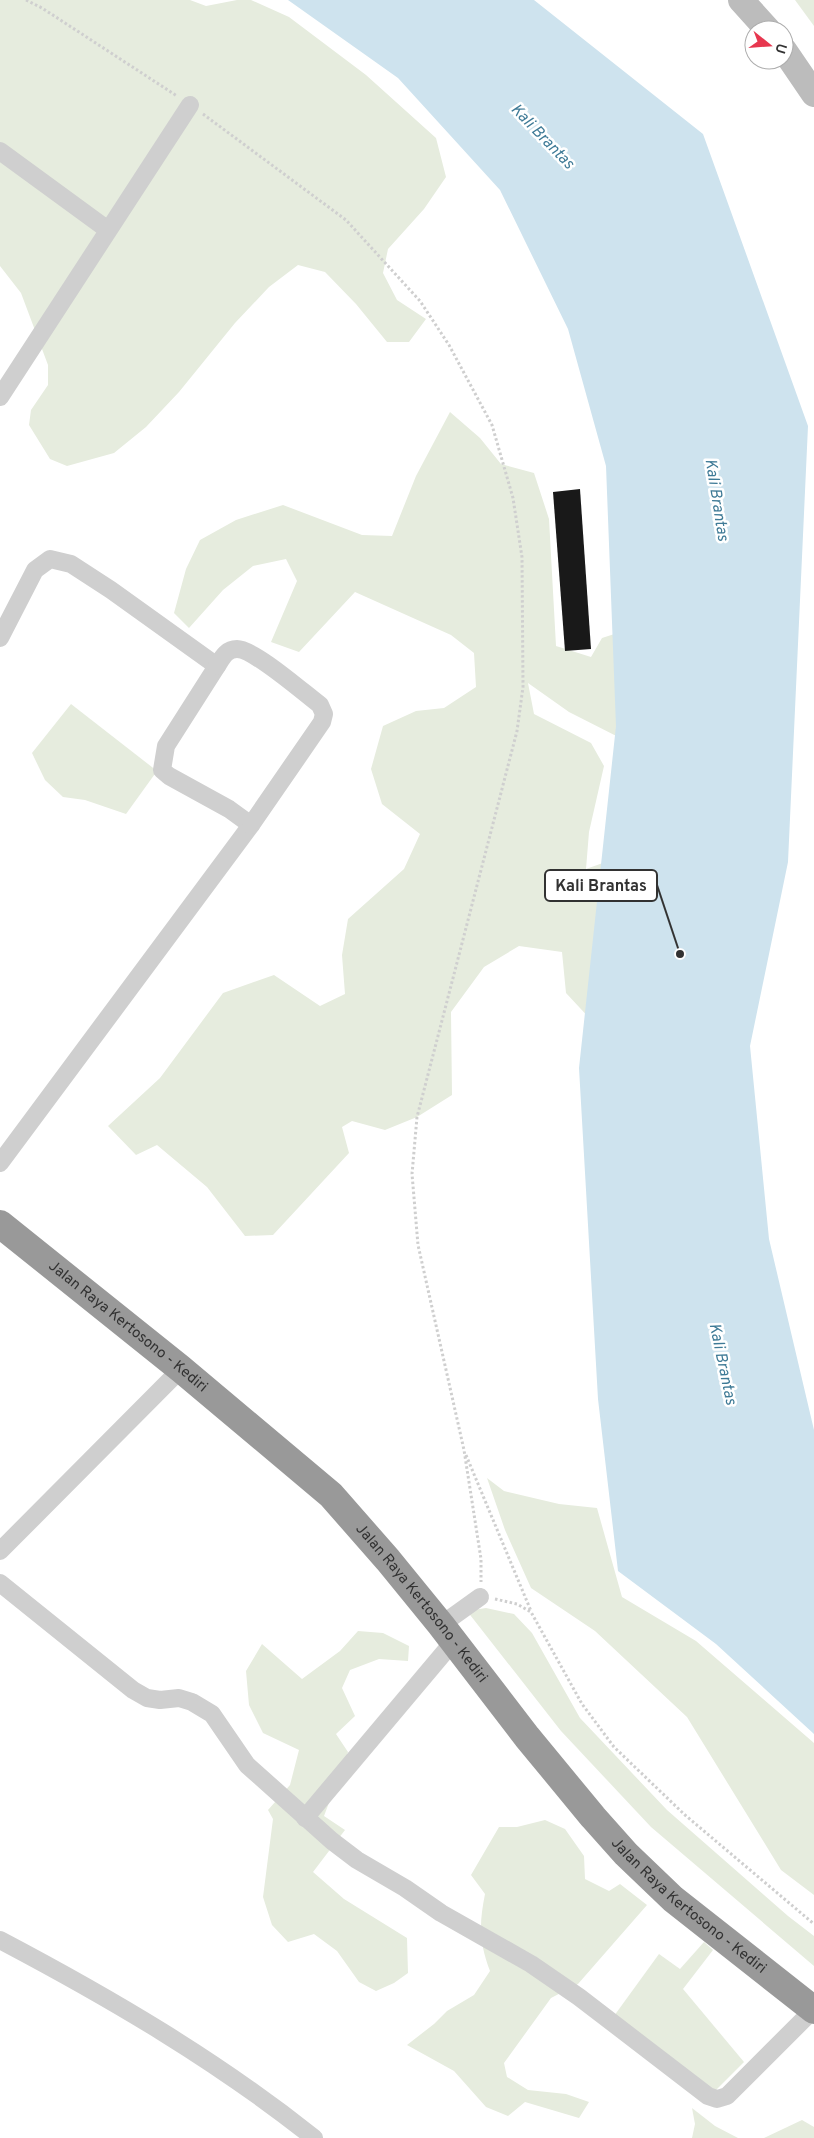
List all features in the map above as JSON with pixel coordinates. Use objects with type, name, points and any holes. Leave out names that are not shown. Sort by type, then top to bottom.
[{"type":"highway","name":"Jalan Raya Kertosono - Kediri","points":[[0,1224],[181,1369],[331,1495],[447,1634],[538,1751],[626,1854],[673,1899],[814,2010]]},
{"type":"main road","points":[[741,0],[759,20]]},
{"type":"main road","points":[[794,65],[814,94]]},
{"type":"street","points":[[0,397],[190,105]]},
{"type":"street","points":[[0,151],[108,230]]},
{"type":"street","points":[[0,638],[35,570],[50,559],[71,564],[111,590],[217,666]]},
{"type":"street","points":[[0,1163],[250,825],[322,722],[324,714],[320,705],[252,654],[236,649],[226,653],[166,746],[162,770],[169,776],[229,809],[250,825]]},
{"type":"street","points":[[0,1551],[181,1369]]},
{"type":"street","points":[[0,1583],[133,1690],[147,1698],[160,1700],[178,1698],[192,1702],[212,1714],[248,1766],[305,1818],[357,1860],[441,1913],[531,1964],[579,1997],[699,2090],[713,2098],[720,2099],[727,2096],[814,2010]]},
{"type":"street","points":[[305,1818],[447,1634],[480,1598]]},
{"type":"street","points":[[0,1940],[151,2024],[268,2102],[314,2138]]},
{"type":"path","points":[[26,0],[42,8],[190,105],[346,220],[420,301],[449,346],[492,425],[513,498],[522,557],[522,688],[517,730],[417,1117],[412,1174],[418,1245],[464,1450],[481,1559],[480,1598],[517,1604],[531,1612]]},
{"type":"path","points":[[464,1450],[531,1612],[582,1704],[614,1747],[685,1815],[814,1924]]},
{"type":"shaded area","points":[[0,0],[190,0],[206,6],[237,0],[251,0],[289,17],[366,75],[436,138],[446,177],[424,209],[388,249],[383,273],[397,300],[426,319],[409,342],[387,342],[356,304],[325,272],[298,265],[269,287],[235,323],[179,392],[146,427],[114,453],[67,466],[50,459],[29,425],[31,410],[48,385],[48,365],[21,293],[0,266]]},
{"type":"shaded area","points":[[795,0],[814,0],[814,26]]},
{"type":"shaded area","points":[[450,412],[480,438],[501,464],[534,473],[549,519],[556,646],[591,657],[602,638],[636,627],[636,746],[569,712],[528,683],[534,714],[591,743],[604,766],[589,832],[586,869],[628,854],[593,1022],[566,993],[562,952],[519,946],[484,967],[451,1012],[452,1095],[417,1117],[385,1130],[352,1121],[342,1127],[349,1153],[273,1235],[245,1236],[207,1187],[157,1145],[136,1155],[108,1126],[160,1078],[223,993],[274,975],[320,1006],[345,994],[342,955],[348,919],[404,869],[420,834],[382,804],[371,769],[383,726],[416,711],[444,708],[476,687],[474,653],[451,635],[355,592],[299,652],[271,642],[297,581],[286,559],[253,566],[223,590],[189,628],[174,613],[186,569],[200,540],[236,520],[283,505],[362,535],[392,536],[416,476]]},
{"type":"shaded area","points":[[71,704],[157,771],[126,814],[85,800],[63,797],[45,780],[32,753]]},
{"type":"shaded area","points":[[487,1478],[504,1491],[559,1504],[597,1508],[622,1597],[696,1641],[814,1743],[814,1895],[781,1870],[687,1717],[595,1631],[531,1588],[505,1530]]},
{"type":"shaded area","points":[[486,1608],[514,1614],[532,1633],[580,1718],[667,1810],[788,1916],[814,1936],[814,1966],[651,1827],[561,1731],[467,1611]]},
{"type":"shaded area","points":[[358,1631],[383,1633],[409,1646],[408,1661],[379,1659],[350,1670],[342,1688],[355,1716],[336,1734],[348,1752],[324,1816],[345,1830],[313,1872],[344,1899],[407,1938],[408,1973],[394,1983],[376,1991],[359,1982],[337,1951],[314,1934],[288,1942],[272,1925],[263,1897],[273,1819],[268,1810],[290,1785],[299,1750],[263,1733],[249,1705],[246,1671],[262,1644],[302,1679],[340,1651]]},
{"type":"shaded area","points":[[545,1820],[565,1829],[584,1856],[585,1879],[609,1891],[620,1884],[647,1905],[578,1984],[551,1998],[504,2063],[507,2077],[528,2090],[566,2094],[589,2102],[579,2118],[525,2102],[508,2116],[486,2107],[454,2071],[407,2045],[447,2011],[474,1995],[490,1971],[481,1933],[485,1894],[471,1875],[499,1827],[517,1827]]},
{"type":"shaded area","points":[[704,1942],[713,1950],[683,1989],[744,2062],[714,2092],[614,2016],[659,1954],[680,1969]]},
{"type":"shaded area","points":[[692,2108],[715,2126],[738,2138],[692,2138],[695,2124]]},
{"type":"shaded area","points":[[802,2120],[814,2127],[814,2138],[764,2138]]},
{"type":"water","name":"Kali Brantas","points":[[288,0],[534,0],[703,134],[808,426],[788,862],[750,1046],[769,1239],[814,1430],[814,1734],[716,1644],[618,1571],[598,1399],[579,1068],[616,726],[606,466],[568,329],[500,190],[398,78]]},
{"type":"building","points":[[580,489],[591,649],[565,651],[553,492]]},
{"type":"place","name":"Kali Brantas","points":[[680,954]]}]
